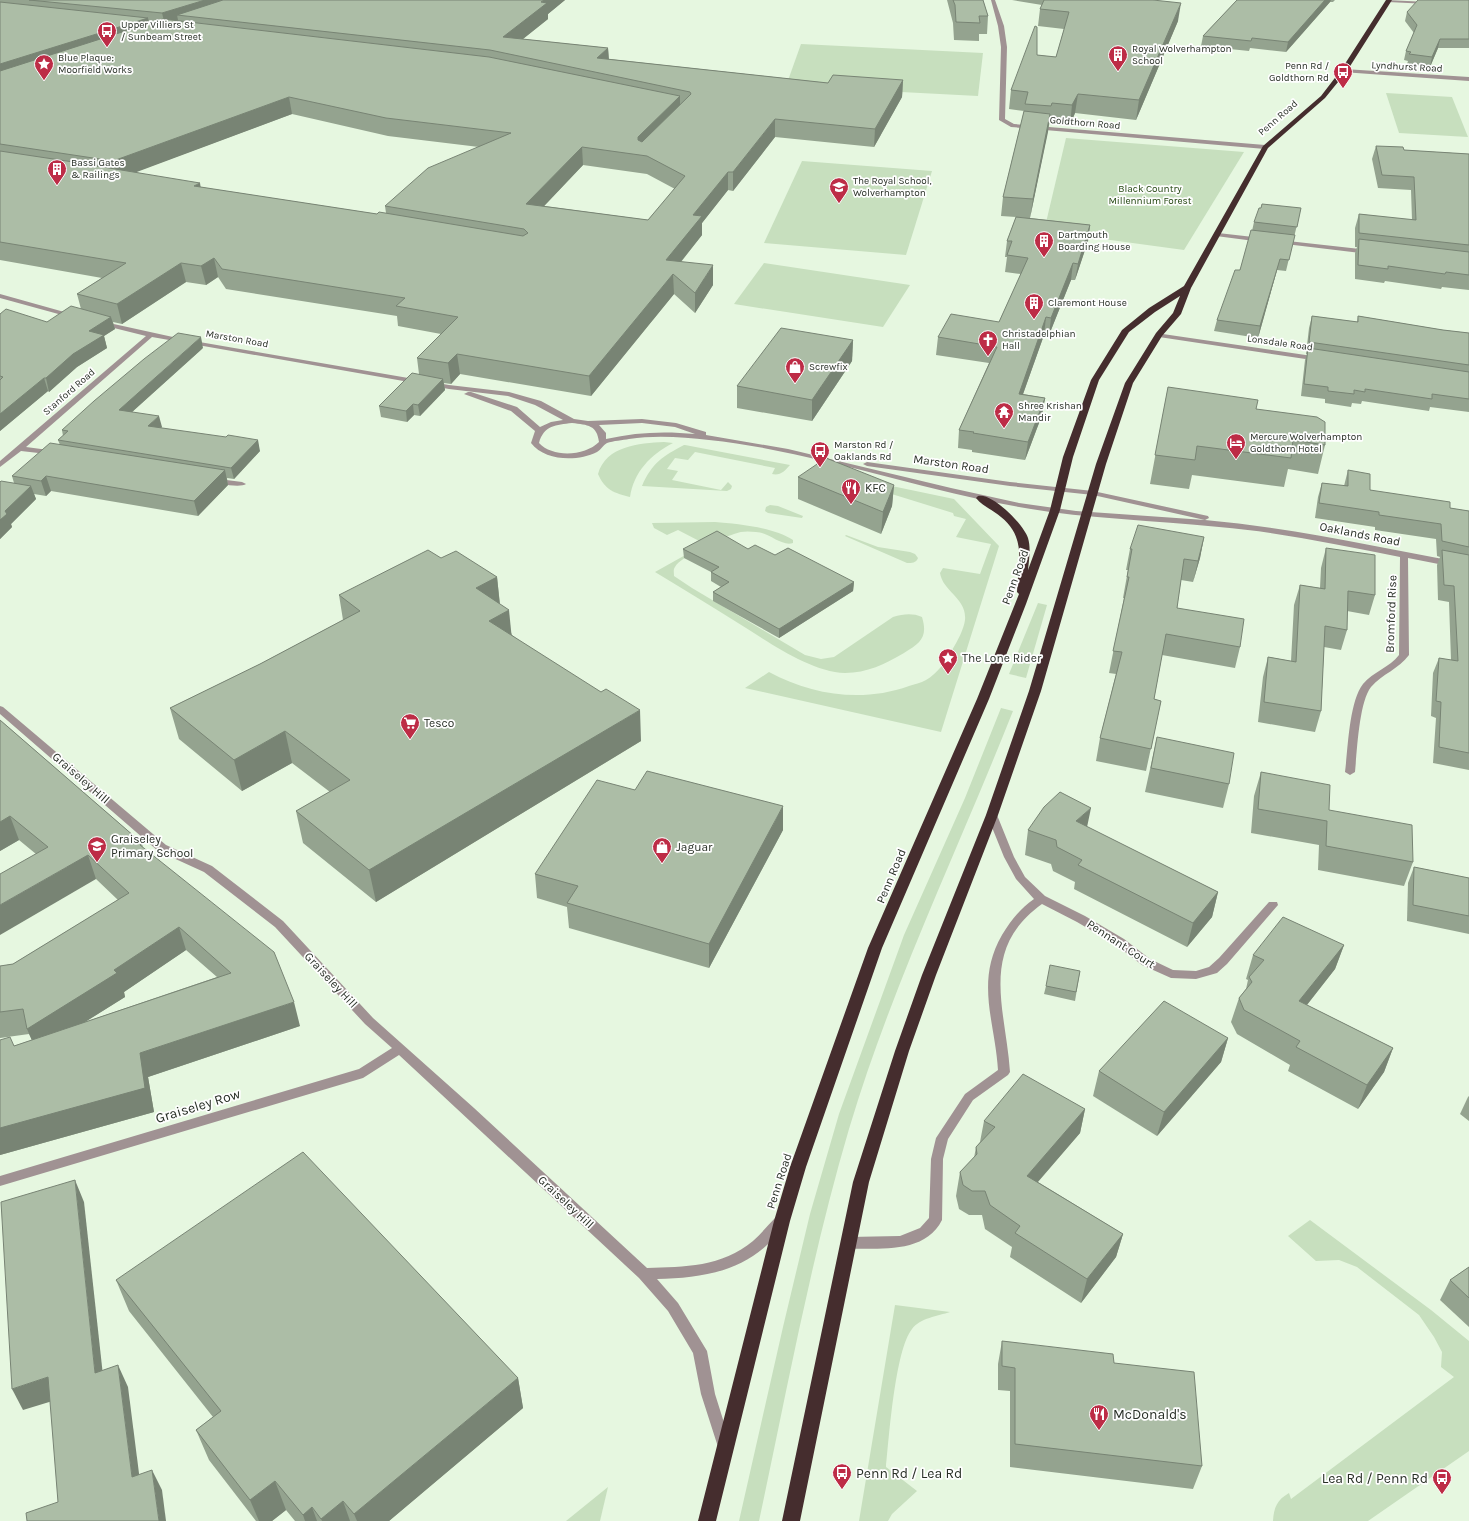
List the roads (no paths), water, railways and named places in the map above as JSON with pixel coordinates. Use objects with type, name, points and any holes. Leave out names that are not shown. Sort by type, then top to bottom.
[{"type":"highway","name":"Penn Road","points":[[791,1521],[861,1182],[902,1051],[932,968],[992,815],[1035,690],[1101,464],[1129,383],[1159,335],[1177,314],[1187,288],[1266,147],[1323,97],[1344,72],[1388,1]]},
{"type":"highway","name":"Penn Road","points":[[707,1521],[782,1221],[798,1167],[875,948],[983,700],[1021,604],[1055,510],[1068,457],[1095,380],[1126,330],[1152,310],[1187,288]]},
{"type":"highway","points":[[981,498],[1009,518],[1015,525],[1023,540],[1021,604]]},
{"type":"street","name":"Goldthorn Road","points":[[993,0],[1001,26],[1004,47],[1001,113],[1002,120],[1007,124],[1013,126],[1266,147]]},
{"type":"street","points":[[1388,1],[1434,3]]},
{"type":"street","name":"Lyndhurst Road","points":[[1344,72],[1469,79]]},
{"type":"street","points":[[1218,235],[1375,252]]},
{"type":"street","points":[[0,296],[81,318]]},
{"type":"street","name":"Marston Road","points":[[96,322],[151,335],[449,387],[509,394],[538,403],[572,421]]},
{"type":"street","name":"Stanford Road","points":[[0,465],[151,335]]},
{"type":"street","name":"Lonsdale Road","points":[[1159,335],[1330,360]]},
{"type":"street","name":"Marston Road","points":[[449,387],[514,409],[540,431]]},
{"type":"street","name":"Marston Road","points":[[720,439],[676,425],[642,421],[587,423],[572,421],[553,424],[540,431],[536,437],[536,443],[540,448],[555,455],[565,456],[585,454],[603,442],[630,436],[660,434],[720,439],[805,455],[1004,484],[1093,493]]},
{"type":"street","name":"Marston Road","points":[[587,423],[596,426],[601,431],[604,436],[603,442]]},
{"type":"street","points":[[19,448],[58,454]]},
{"type":"street","name":"Marston Road","points":[[805,455],[981,498],[1087,515]]},
{"type":"street","points":[[204,478],[242,484]]},
{"type":"street","name":"Oaklands Road","points":[[1093,493],[1246,527]]},
{"type":"street","name":"Oaklands Road","points":[[1087,515],[1140,517],[1246,527],[1317,538],[1404,556],[1469,567]]},
{"type":"street","name":"Bromford Rise","points":[[1350,772],[1360,701],[1365,687],[1374,678],[1398,663],[1404,655],[1404,556]]},
{"type":"street","name":"Graiseley Hill","points":[[0,709],[162,848],[208,869],[280,924],[369,1020],[644,1274],[673,1306],[700,1351],[708,1394],[725,1447]]},
{"type":"street","name":"Pennant Court","points":[[992,815],[1009,857],[1021,879],[1041,899],[1081,919],[1120,942],[1146,962],[1171,974],[1196,975],[1212,970],[1223,961],[1273,906]]},
{"type":"street","points":[[849,1243],[901,1242],[925,1232],[936,1220],[937,1159],[942,1138],[969,1097],[1004,1072],[1004,1054],[995,1000],[994,971],[1000,950],[1024,911],[1041,899]]},
{"type":"street","name":"Graiseley Row","points":[[0,1181],[363,1073],[400,1049]]},
{"type":"street","points":[[644,1274],[699,1272],[725,1266],[753,1249],[782,1221]]},
{"type":"place","name":"Upper Villiers St / Sunbeam Street","points":[[107,48]]},
{"type":"place","name":"Royal Wolverhampton School","points":[[1118,72]]},
{"type":"place","name":"Blue Plaque: Moorfield Works","points":[[44,81]]},
{"type":"place","name":"Penn Rd / Goldthorn Rd","points":[[1343,89]]},
{"type":"place","name":"Bassi Gates & Railings","points":[[57,186]]},
{"type":"place","name":"The Royal School, Wolverhampton","points":[[839,204]]},
{"type":"place","name":"Dartmouth Boarding House","points":[[1044,258]]},
{"type":"place","name":"Claremont House","points":[[1034,320]]},
{"type":"place","name":"Christadelphian Hall","points":[[988,357]]},
{"type":"place","name":"Screwfix","points":[[795,384]]},
{"type":"place","name":"Shree Krishan Mandir","points":[[1004,429]]},
{"type":"place","name":"Mercure Wolverhampton Goldthorn Hotel","points":[[1236,460]]},
{"type":"place","name":"Marston Rd / Oaklands Rd","points":[[820,468]]},
{"type":"place","name":"KFC","points":[[851,505]]},
{"type":"place","name":"The Lone Rider","points":[[948,675]]},
{"type":"place","name":"Tesco","points":[[410,740]]},
{"type":"place","name":"Graiseley Primary School","points":[[97,863]]},
{"type":"place","name":"Jaguar","points":[[662,864]]},
{"type":"place","name":"McDonald's","points":[[1099,1431]]},
{"type":"place","name":"Penn Rd / Lea Rd","points":[[842,1490]]},
{"type":"place","name":"Lea Rd / Penn Rd","points":[[1442,1495]]},
{"type":"park label","name":"Black Country Millennium Forest","points":[[1150,194]]}]
